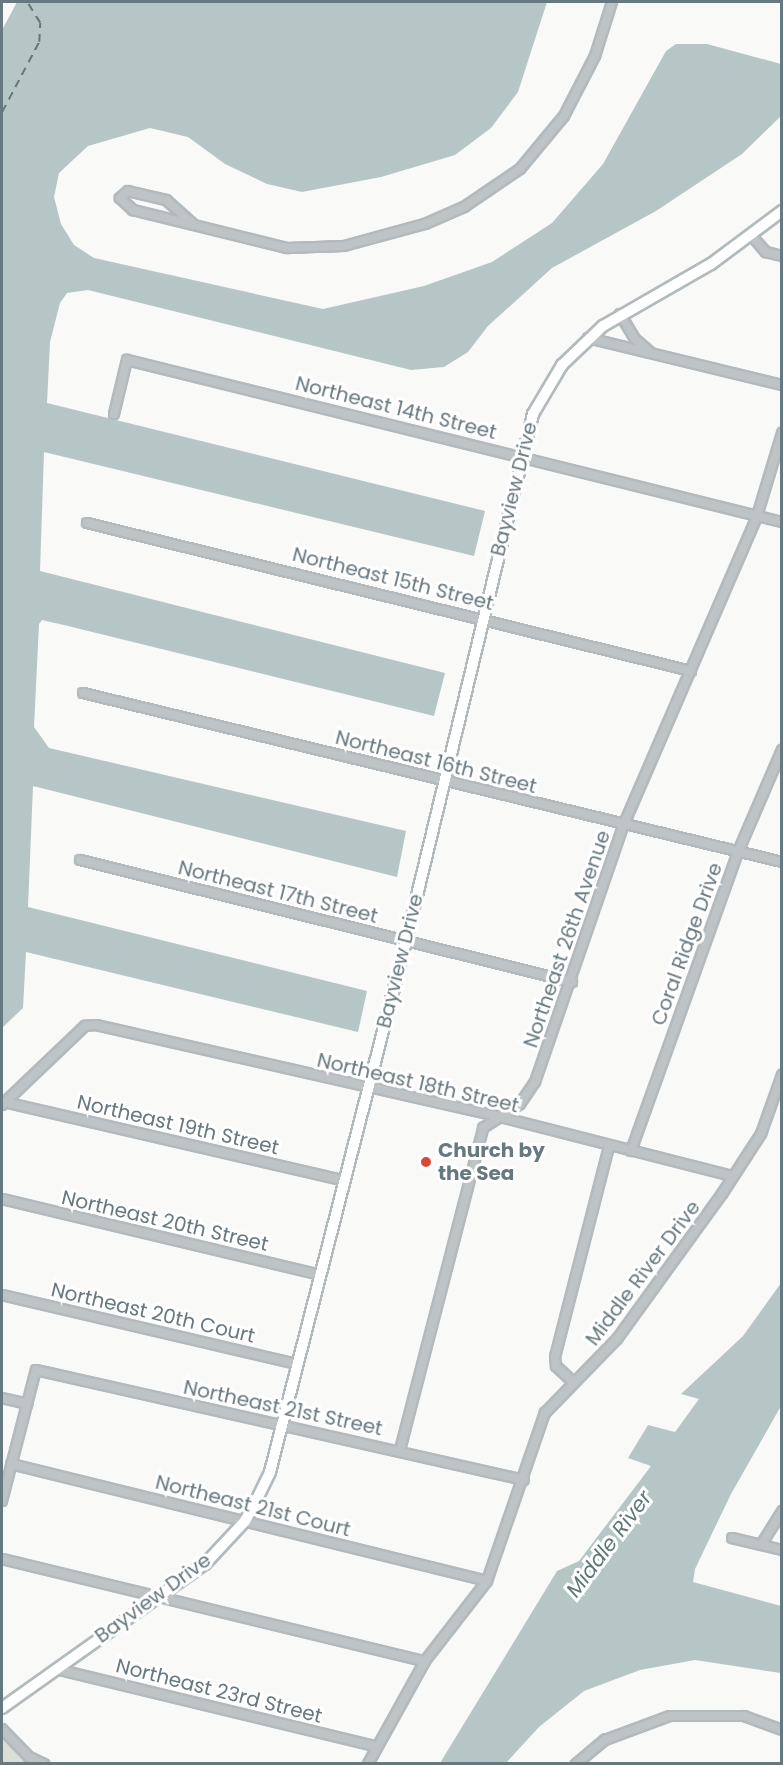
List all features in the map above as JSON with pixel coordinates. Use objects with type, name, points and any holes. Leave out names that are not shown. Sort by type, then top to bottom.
[{"type":"street","points":[[193,224],[166,200],[129,191],[120,198],[133,210],[287,248],[323,249],[425,224],[464,207],[520,169],[564,116],[595,56],[612,2]]},
{"type":"street","name":"Bayview Drive","points":[[2,1708],[156,1596],[205,1564],[245,1521],[270,1472],[406,941],[520,455],[547,387],[588,338],[620,314],[711,264],[782,211]]},
{"type":"street","points":[[751,235],[766,252],[782,256]]},
{"type":"street","points":[[620,314],[635,339],[650,352]]},
{"type":"street","points":[[588,338],[782,385]]},
{"type":"street","name":"Northeast 14th Street","points":[[114,414],[127,360],[520,455],[782,522]]},
{"type":"street","name":"Northeast 26th Avenue","points":[[400,1450],[483,1128],[520,1104],[535,1082],[572,982],[624,824],[757,516],[782,433]]},
{"type":"street","name":"Northeast 15th Street","points":[[87,523],[482,617],[691,671]]},
{"type":"street","name":"Northeast 16th Street","points":[[83,693],[782,862]]},
{"type":"street","name":"Coral Ridge Drive","points":[[631,1151],[738,852],[782,750]]},
{"type":"street","name":"Northeast 17th Street","points":[[80,860],[572,982]]},
{"type":"street","name":"Northeast 18th Street","points":[[3,1104],[85,1026],[96,1025],[501,1118],[733,1176]]},
{"type":"street","name":"Middle River Drive","points":[[368,1764],[374,1746],[425,1661],[487,1581],[524,1480],[545,1413],[572,1382],[592,1368],[617,1339],[733,1176],[761,1134],[782,1075]]},
{"type":"street","name":"Northeast 19th Street","points":[[3,1104],[345,1181]]},
{"type":"street","points":[[572,1382],[556,1366],[555,1357],[609,1146]]},
{"type":"street","name":"Northeast 20th Street","points":[[2,1199],[320,1275]]},
{"type":"street","name":"Northeast 20th Court","points":[[2,1295],[297,1365]]},
{"type":"street","name":"Northeast 21st Street","points":[[27,1404],[36,1370],[268,1425],[283,1422],[524,1480]]},
{"type":"street","points":[[2,1398],[27,1404],[2,1497]]},
{"type":"street","name":"Northeast 21st Court","points":[[11,1464],[487,1581]]},
{"type":"street","points":[[761,1545],[782,1511]]},
{"type":"street","points":[[732,1538],[782,1550]]},
{"type":"street","points":[[2,1559],[425,1661]]},
{"type":"street","name":"Northeast 23rd Street","points":[[56,1669],[374,1746]]},
{"type":"street","points":[[576,1764],[606,1740],[670,1716],[744,1716],[782,1730]]},
{"type":"street","points":[[2,1729],[29,1756],[44,1764]]},
{"type":"shaded area","points":[[2,1739],[25,1759],[24,1763],[2,1763]]},
{"type":"water","points":[[17,2],[547,2],[518,92],[491,128],[455,155],[381,177],[302,192],[267,184],[225,164],[188,137],[150,128],[88,146],[59,173],[54,197],[61,224],[74,245],[94,258],[323,309],[424,286],[492,262],[552,223],[603,164],[666,51],[676,44],[707,44],[781,64],[781,116],[742,154],[656,211],[552,268],[488,326],[468,352],[444,367],[411,370],[88,290],[67,293],[60,303],[50,342],[47,403],[485,511],[474,556],[44,452],[40,571],[445,673],[434,716],[68,626],[42,620],[39,624],[34,727],[49,748],[406,831],[397,877],[33,786],[28,907],[367,991],[358,1032],[26,952],[23,1008],[2,1028],[2,30]]},
{"type":"water","name":"Middle River","points":[[781,1283],[781,1406],[731,1494],[695,1569],[693,1582],[781,1606],[781,1673],[695,1660],[640,1670],[584,1691],[539,1727],[506,1763],[440,1763],[557,1571],[579,1561],[651,1466],[628,1458],[648,1425],[675,1432],[699,1399],[681,1394],[743,1336]]},
{"type":"ferry route","points":[[2,112],[39,42],[40,23],[27,2]]},
{"type":"place","name":"Church by the Sea","points":[[426,1162]]}]
